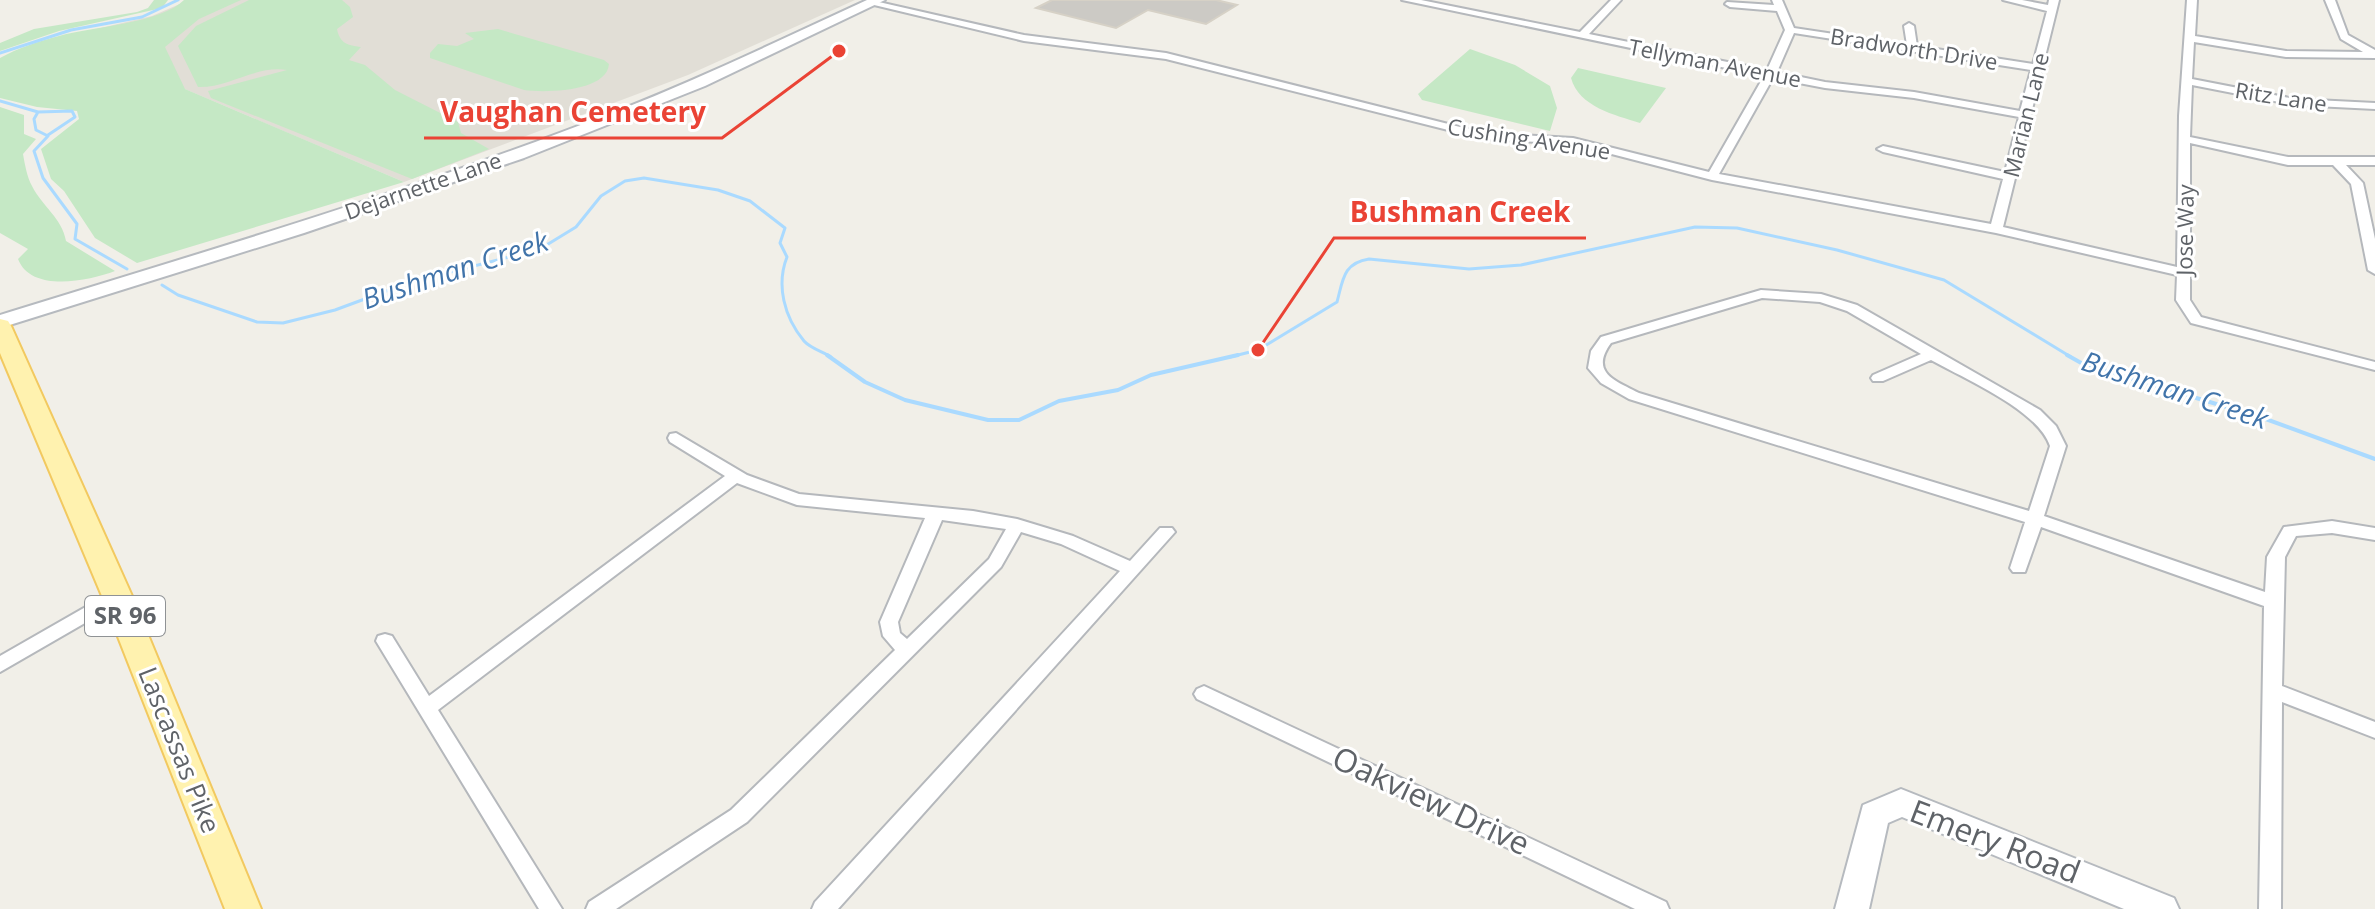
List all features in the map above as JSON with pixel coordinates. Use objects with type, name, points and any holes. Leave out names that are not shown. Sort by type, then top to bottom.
[{"type":"main road","name":"Dejarnette Lane","points":[[0,324],[337,216],[528,150],[672,94],[876,1]]},
{"type":"main road","name":"Lascassas Pike","points":[[0,324],[117,596],[243,909]]},
{"type":"main road","name":"Emery Road","points":[[1852,909],[1874,815],[1901,802],[2162,909]]},
{"type":"street","name":"Tellyman Avenue","points":[[1407,0],[1769,74],[2026,115]]},
{"type":"street","points":[[1463,13],[1478,0]]},
{"type":"street","points":[[1582,36],[1616,0]]},
{"type":"street","points":[[2008,0],[2053,4]]},
{"type":"street","name":"Jose Way","points":[[2192,0],[2187,81],[2183,300],[2196,320],[2375,366]]},
{"type":"street","points":[[2330,0],[2344,37],[2375,55]]},
{"type":"street","name":"Cushing Avenue","points":[[876,1],[1024,38],[1166,56],[1484,136],[1573,141],[1712,176],[1996,229],[2185,273]]},
{"type":"street","points":[[1712,176],[1790,30],[1779,4],[1730,4]]},
{"type":"street","name":"Marian Lane","points":[[1996,229],[2053,4]]},
{"type":"street","points":[[1909,26],[1912,48]]},
{"type":"street","name":"Bradworth Drive","points":[[1790,30],[2037,68]]},
{"type":"street","points":[[2190,38],[2286,54],[2375,55]]},
{"type":"street","name":"Ritz Lane","points":[[2187,81],[2295,102],[2375,106]]},
{"type":"street","points":[[2186,139],[2288,161],[2375,161]]},
{"type":"street","points":[[1883,149],[2011,177]]},
{"type":"street","points":[[2336,161],[2357,183],[2375,270]]},
{"type":"street","points":[[2019,568],[2033,518],[2058,446],[2055,435],[2030,410],[1838,303],[1800,295],[1761,294],[1606,340],[1594,355],[1593,365],[1600,376],[1634,396],[2033,518],[2273,602]]},
{"type":"street","points":[[1878,378],[1932,354]]},
{"type":"street","points":[[676,438],[736,476],[797,499],[936,513],[1017,525],[1067,540],[1132,569]]},
{"type":"street","points":[[427,708],[736,476]]},
{"type":"street","points":[[909,649],[895,642],[889,622],[936,513]]},
{"type":"street","points":[[597,909],[739,816],[995,563],[1017,525]]},
{"type":"street","points":[[2270,909],[2276,557],[2290,531],[2335,527],[2375,534]]},
{"type":"street","points":[[823,909],[1166,532]]},
{"type":"street","points":[[0,665],[117,596]]},
{"type":"street","points":[[385,641],[551,909]]},
{"type":"street","points":[[2273,691],[2375,730]]},
{"type":"street","name":"Oakview Drive","points":[[1204,694],[1658,909]]},
{"type":"shaded area","points":[[189,0],[855,0],[688,75],[404,182],[62,37],[152,16]]},
{"type":"green space","points":[[154,0],[168,0],[162,8],[59,31],[0,51],[0,43],[34,29],[137,12],[148,8]]},
{"type":"green space","points":[[184,0],[241,0],[199,19],[165,47],[185,89],[404,182],[137,263],[95,238],[64,191],[51,179],[41,149],[79,119],[77,111],[37,107],[0,98],[0,58],[51,38],[160,14]]},
{"type":"green space","points":[[249,0],[342,0],[350,7],[353,17],[337,29],[338,34],[345,43],[361,47],[349,60],[365,65],[395,90],[458,122],[461,133],[489,149],[412,179],[211,98],[208,91],[287,70],[264,71],[198,87],[178,46],[196,26]]},
{"type":"green space","points":[[498,29],[604,60],[609,64],[606,73],[598,80],[574,89],[534,91],[430,58],[430,53],[438,44],[457,46],[474,39],[465,33]]},
{"type":"green space","points":[[1470,49],[1515,65],[1550,86],[1557,108],[1550,131],[1422,100],[1418,94]]},
{"type":"green space","points":[[1578,68],[1666,88],[1640,123],[1599,108],[1582,96],[1571,78]]},
{"type":"green space","points":[[0,107],[24,115],[24,134],[36,139],[23,154],[27,175],[56,219],[66,241],[115,271],[61,282],[35,277],[25,270],[18,259],[28,249],[0,233]]},
{"type":"building","points":[[1052,0],[1216,0],[1237,5],[1206,24],[1148,10],[1116,28],[1036,8]]},
{"type":"waterway","name":"Bushman Creek","points":[[0,53],[71,30],[142,17],[178,0]]},
{"type":"waterway","name":"Bushman Creek","points":[[0,101],[38,112]]},
{"type":"waterway","name":"Bushman Creek","points":[[38,112],[72,111],[75,117],[48,135]]},
{"type":"waterway","name":"Bushman Creek","points":[[38,112],[34,119],[36,130],[48,136],[34,151],[43,178],[77,224],[75,239],[127,269]]},
{"type":"waterway","name":"Bushman Creek","points":[[162,285],[178,295],[257,322],[283,323],[335,310],[408,283],[540,249],[576,227],[601,196],[625,181],[644,178],[718,190],[750,201],[785,228],[780,243],[787,257],[782,279],[787,311],[804,341],[827,355]]},
{"type":"waterway","name":"Bushman Creek","points":[[1238,355],[1258,350],[1337,302],[1346,274],[1360,261],[1369,259],[1469,269],[1521,265],[1695,227],[1737,228],[1837,250],[1944,280],[2071,357]]},
{"type":"waterway","name":"Bushman Creek","points":[[827,355],[831,357]]},
{"type":"waterway","name":"Bushman Creek","points":[[827,355],[865,382],[905,400],[988,420],[1019,420],[1059,401],[1118,390],[1151,375],[1238,355]]},
{"type":"waterway","name":"Bushman Creek","points":[[1230,357],[1238,355]]},
{"type":"waterway","name":"Bushman Creek","points":[[2067,355],[2083,364],[2263,418],[2375,459]]},
{"type":"place","name":"Vaughan Cemetery","points":[[839,51]]},
{"type":"place","name":"Bushman Creek","points":[[1258,350]]}]
